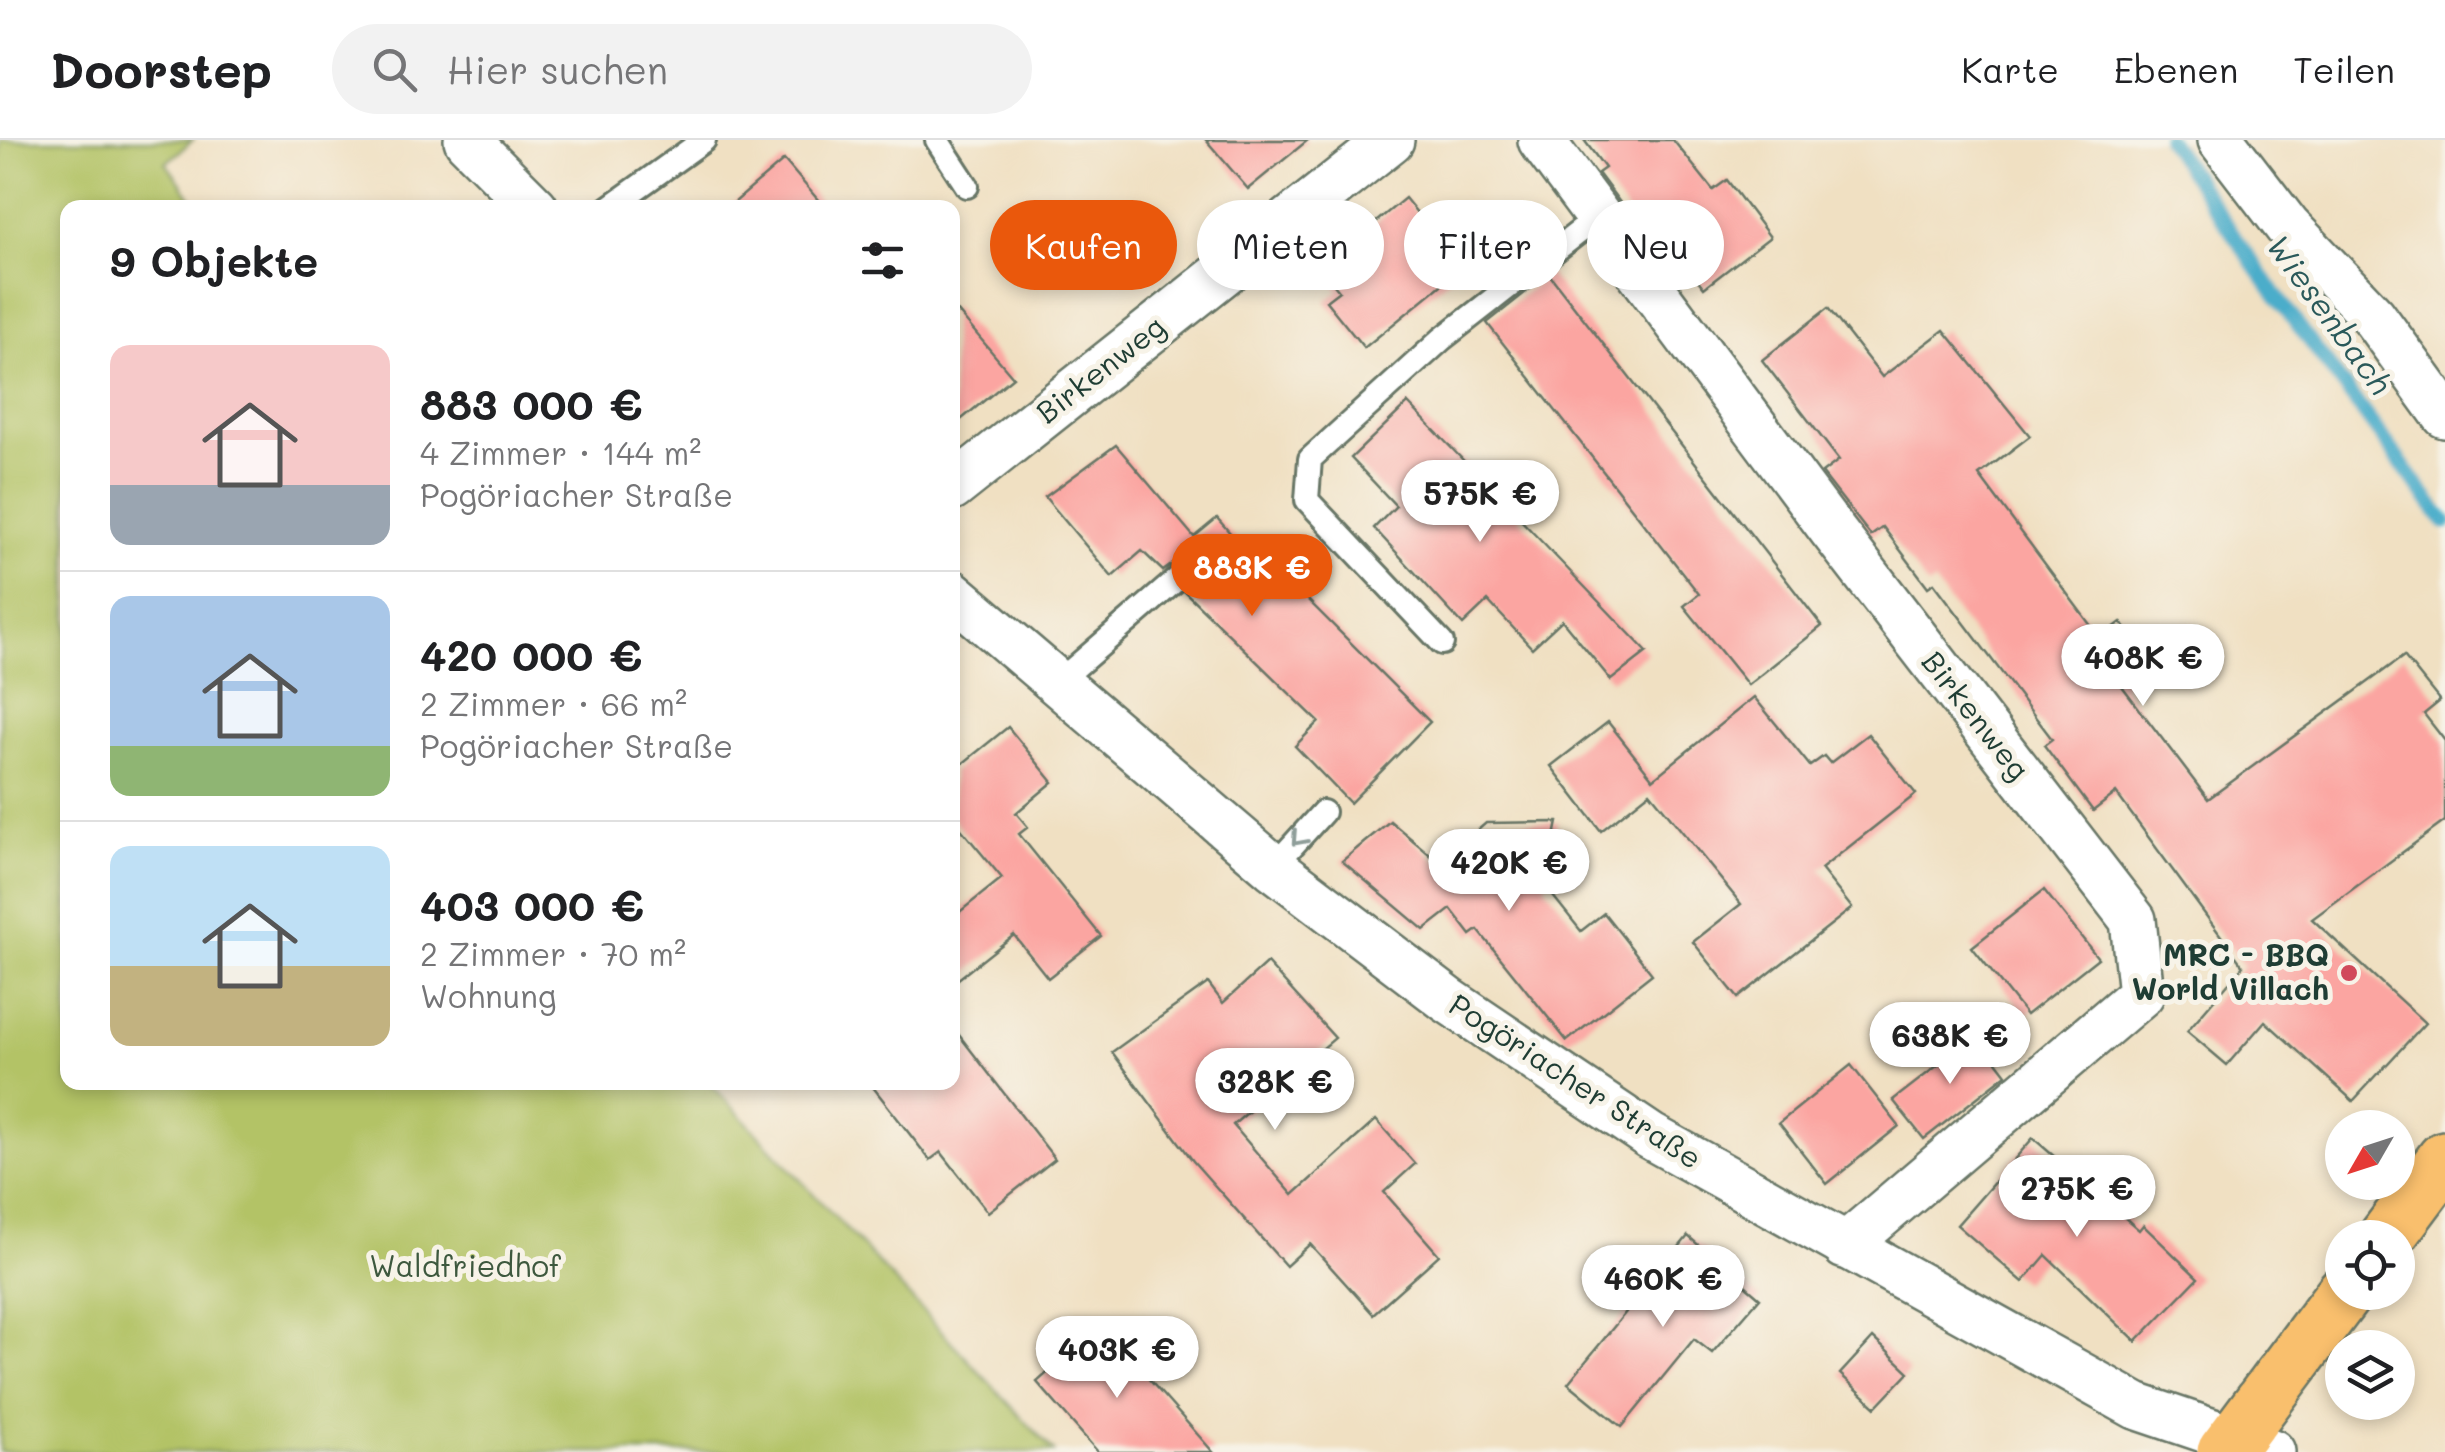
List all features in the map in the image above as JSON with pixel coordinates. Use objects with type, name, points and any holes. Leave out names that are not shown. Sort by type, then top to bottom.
[{"type":"main road","points":[[2399,1220],[2445,1158]]},
{"type":"main road","points":[[2244,1447],[2332,1310]]},
{"type":"street","points":[[467,140],[527,200]]},
{"type":"street","name":"Birkenweg","points":[[960,482],[1391,140]]},
{"type":"street","name":"Birkenweg","points":[[1540,140],[1587,203]]},
{"type":"street","points":[[2221,140],[2287,226],[2373,316],[2445,414]]},
{"type":"street","name":"Birkenweg","points":[[1653,290],[2133,920],[2141,994],[1845,1246]]},
{"type":"street","name":"Pogöriacher Straße","points":[[960,600],[1273,866],[1448,1000],[1635,1125],[2136,1406],[2244,1447]]},
{"type":"lane","points":[[620,200],[704,140]]},
{"type":"lane","points":[[938,140],[967,186]]},
{"type":"lane","points":[[1442,643],[1307,500],[1310,459],[1442,339],[1587,227]]},
{"type":"lane","points":[[1058,683],[1190,568]]},
{"type":"lane","points":[[1273,866],[1323,812]]},
{"type":"green space","name":"Waldfriedhof","points":[[0,140],[193,140],[166,163],[193,200],[60,200],[60,1090],[717,1090],[1054,1452],[0,1452]]},
{"type":"building","points":[[1206,140],[1308,140],[1248,189]]},
{"type":"building","points":[[1584,140],[1673,140],[1713,190],[1727,180],[1770,237],[1724,273],[1724,200],[1618,200],[1598,173],[1605,168]]},
{"type":"building","points":[[784,160],[818,200],[737,200]]},
{"type":"building","points":[[1407,200],[1404,290],[1435,290],[1364,348],[1326,301],[1338,290],[1384,290],[1384,215]]},
{"type":"building","points":[[1529,290],[1561,290],[1822,626],[1748,685],[1684,606],[1699,594],[1487,323]]},
{"type":"building","points":[[1828,308],[1882,377],[1944,330],[2030,436],[1979,475],[2100,638],[2121,622],[2152,663],[2122,686],[2208,799],[2404,656],[2440,701],[2424,714],[2445,741],[2445,821],[2312,919],[2425,1023],[2353,1101],[2265,1021],[2227,1065],[2187,1031],[2243,966],[2116,793],[2093,811],[2044,745],[2052,739],[1934,583],[1928,587],[1883,527],[1871,536],[1822,473],[1839,460],[1762,360]]},
{"type":"building","points":[[960,314],[1013,377],[960,420]]},
{"type":"building","points":[[1408,403],[1647,652],[1611,680],[1562,620],[1532,648],[1488,601],[1463,625],[1374,528],[1396,506],[1351,458]]},
{"type":"building","points":[[1116,445],[1194,537],[1217,518],[1245,550],[1252,544],[1430,722],[1350,803],[1295,746],[1319,722],[1185,592],[1204,574],[1201,558],[1186,554],[1163,571],[1142,551],[1112,577],[1045,497]]},
{"type":"building","points":[[1754,697],[1810,766],[1824,756],[1830,763],[1868,734],[1916,794],[1821,869],[1852,908],[1738,998],[1693,942],[1741,904],[1650,792],[1601,831],[1551,766],[1608,722],[1653,779]]},
{"type":"building","points":[[1008,727],[1053,782],[1016,813],[1028,827],[1019,834],[1101,936],[1048,978],[1014,935],[960,978],[960,912],[1002,878],[960,828],[960,766]]},
{"type":"building","points":[[1390,821],[1440,863],[1486,823],[1558,822],[1545,886],[1581,931],[1604,913],[1652,974],[1567,1041],[1478,930],[1471,935],[1451,909],[1424,930],[1342,861]]},
{"type":"building","points":[[2044,890],[2098,958],[2026,1015],[1972,947]]},
{"type":"building","points":[[1267,963],[1335,1038],[1233,1125],[1293,1195],[1376,1120],[1415,1164],[1384,1192],[1439,1255],[1373,1314],[1310,1244],[1286,1266],[1193,1161],[1112,1052],[1208,983],[1223,1003]]},
{"type":"building","points":[[1977,1035],[2007,1074],[1924,1139],[1893,1100]]},
{"type":"building","points":[[960,1036],[1055,1159],[988,1212],[941,1152],[930,1160],[875,1090],[960,1090]]},
{"type":"building","points":[[1851,1065],[1899,1126],[1827,1184],[1779,1123]]},
{"type":"building","points":[[2033,1138],[2139,1230],[2143,1225],[2198,1278],[2136,1342],[2046,1255],[2023,1282],[1957,1225]]},
{"type":"building","points":[[1688,1236],[1760,1298],[1712,1353],[1694,1339],[1622,1427],[1568,1383]]},
{"type":"building","points":[[1101,1325],[1213,1452],[1098,1452],[1037,1382]]},
{"type":"building","points":[[1873,1338],[1909,1372],[1876,1407],[1840,1374]]},
{"type":"waterway","name":"Wiesenbach","points":[[2168,140],[2272,290],[2445,522]]},
{"type":"place","name":"MRC - BBQ World Villach","points":[[2349,973]]}]
